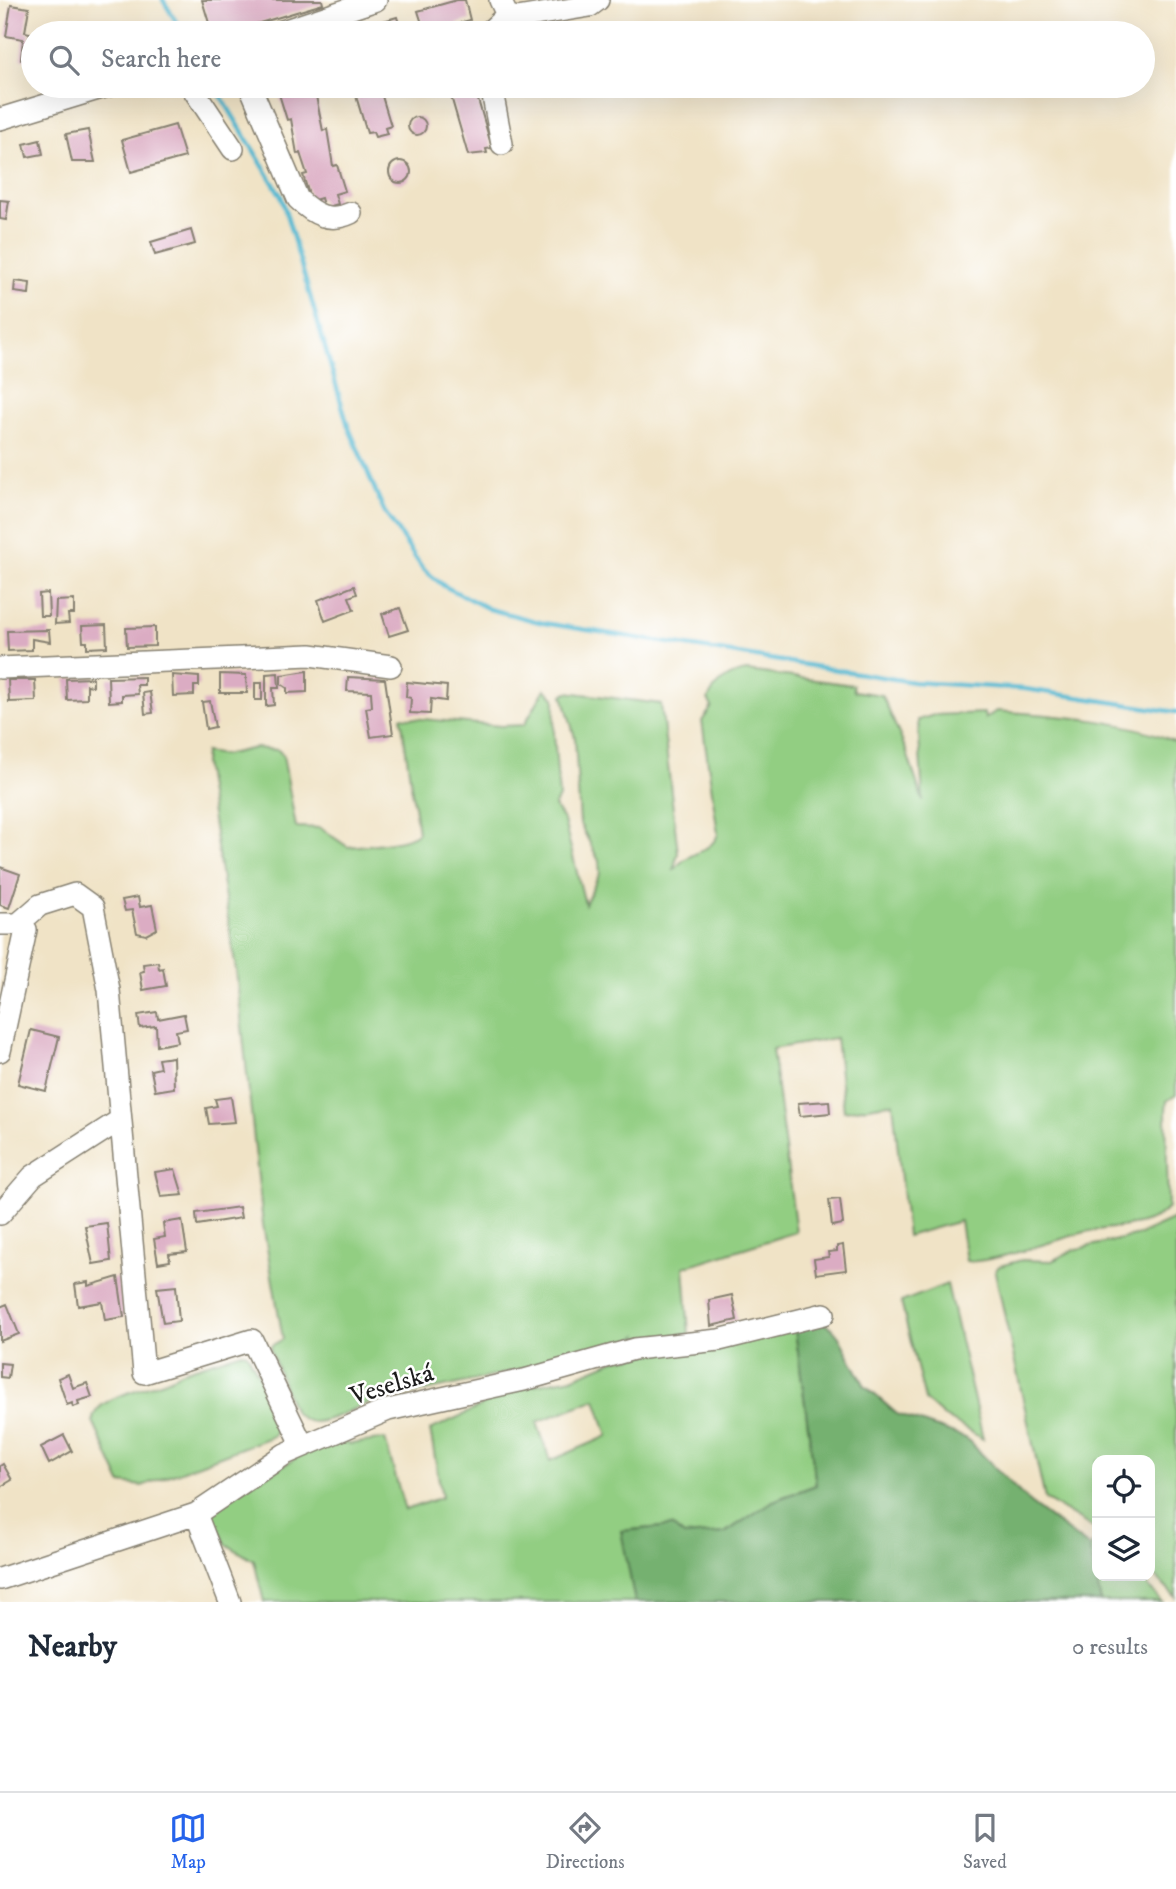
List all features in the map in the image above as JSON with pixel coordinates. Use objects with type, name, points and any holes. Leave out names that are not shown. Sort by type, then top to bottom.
[{"type":"street","points":[[315,21],[376,0]]},
{"type":"street","points":[[504,7],[528,18],[590,6],[598,0]]},
{"type":"street","points":[[0,119],[69,98]]},
{"type":"street","points":[[199,98],[233,149]]},
{"type":"street","points":[[255,98],[298,199],[313,213],[337,220],[351,214]]},
{"type":"street","points":[[493,98],[502,144]]},
{"type":"street","points":[[0,668],[310,655],[391,666]]},
{"type":"street","points":[[9,924],[40,905],[75,894],[93,907],[108,990],[144,1373],[252,1340],[303,1446]]},
{"type":"street","points":[[0,1051],[26,930],[9,924]]},
{"type":"street","points":[[0,1214],[33,1176],[120,1120]]},
{"type":"street","name":"Veselská","points":[[0,1579],[196,1514],[285,1454],[388,1410],[524,1380],[634,1349],[719,1340],[824,1314]]},
{"type":"street","points":[[196,1514],[229,1602]]},
{"type":"green space","points":[[747,671],[853,685],[854,691],[882,695],[906,750],[923,801],[918,720],[934,715],[984,713],[985,719],[996,711],[1064,717],[1134,728],[1176,742],[1176,1095],[1167,1101],[1166,1111],[1168,1208],[1151,1220],[1130,1226],[1086,1232],[990,1259],[966,1261],[960,1221],[907,1236],[893,1103],[844,1111],[836,1038],[772,1049],[796,1232],[684,1267],[689,1334],[639,1340],[638,1335],[634,1339],[539,1365],[372,1402],[323,1421],[311,1422],[302,1419],[293,1410],[271,1351],[271,1346],[283,1339],[263,1225],[236,970],[204,763],[205,752],[224,755],[255,748],[278,750],[283,755],[296,827],[320,828],[348,847],[396,841],[418,832],[401,717],[501,726],[524,725],[545,689],[555,698],[554,733],[559,797],[554,806],[564,821],[585,904],[600,873],[599,861],[580,824],[575,738],[563,695],[567,692],[661,704],[678,853],[673,871],[678,864],[715,841],[718,834],[702,721],[712,707],[708,699],[715,688],[729,677]]},
{"type":"green space","points":[[1176,1218],[1176,1598],[1155,1576],[1155,1455],[1092,1455],[1092,1527],[1045,1499],[995,1272],[999,1266],[1022,1260],[1052,1261],[1073,1250],[1139,1235]]},
{"type":"green space","points":[[947,1284],[983,1439],[943,1416],[925,1400],[901,1302]]},
{"type":"green space","points":[[818,1320],[831,1327],[865,1386],[897,1414],[966,1438],[1030,1503],[1089,1547],[1092,1581],[1096,1581],[1101,1602],[635,1602],[621,1531],[672,1526],[684,1536],[725,1533],[773,1501],[816,1485],[795,1330]]},
{"type":"green space","points":[[795,1330],[816,1485],[780,1498],[724,1533],[684,1536],[672,1526],[622,1531],[635,1602],[264,1602],[254,1561],[226,1544],[211,1513],[217,1503],[328,1440],[351,1444],[385,1439],[405,1510],[442,1497],[430,1430],[480,1407],[500,1391],[572,1378],[614,1360]],"holes":[[[596,1399],[608,1436],[550,1461],[537,1422]]]},
{"type":"green space","points":[[242,1352],[247,1353],[273,1407],[276,1428],[273,1436],[142,1486],[121,1483],[93,1422],[96,1412],[115,1398],[172,1378],[180,1372]]},
{"type":"green space","points":[[1092,1544],[1092,1567],[1088,1551]]},
{"type":"green space","points":[[1096,1581],[1143,1581],[1162,1602],[1101,1602]]},
{"type":"building","points":[[202,0],[322,0],[323,4],[266,21],[208,21]]},
{"type":"building","points":[[465,0],[470,20],[421,21],[418,11]]},
{"type":"building","points":[[11,5],[29,8],[27,21],[21,21],[21,39],[6,36]]},
{"type":"building","points":[[280,98],[316,98],[323,131],[327,129],[333,166],[337,165],[345,191],[335,194],[338,204],[324,208],[321,198],[311,201],[303,175],[307,174],[300,153],[297,154],[291,119],[287,120]]},
{"type":"building","points":[[357,98],[383,98],[391,126],[385,128],[387,134],[375,137],[373,132],[367,133]]},
{"type":"building","points":[[451,98],[477,98],[492,148],[486,149],[487,153],[468,155]]},
{"type":"building","points":[[413,117],[421,117],[426,126],[424,133],[413,135],[408,130],[408,122]]},
{"type":"building","points":[[175,125],[185,157],[131,172],[122,140]]},
{"type":"building","points":[[88,130],[95,162],[72,162],[66,134]]},
{"type":"building","points":[[40,140],[43,154],[27,157],[24,144]]},
{"type":"building","points":[[400,161],[408,164],[411,172],[408,180],[400,183],[392,180],[389,172],[392,164]]},
{"type":"building","points":[[0,200],[9,201],[6,220],[0,219]]},
{"type":"building","points":[[191,230],[195,244],[155,255],[151,242]]},
{"type":"building","points":[[15,281],[30,283],[29,294],[14,292]]},
{"type":"building","points":[[354,586],[357,594],[349,597],[354,610],[325,621],[318,600]]},
{"type":"building","points":[[48,593],[49,616],[40,616],[39,594]]},
{"type":"building","points":[[74,600],[74,614],[68,614],[69,623],[55,624],[56,601]]},
{"type":"building","points":[[400,608],[408,630],[389,636],[382,614]]},
{"type":"building","points":[[106,625],[107,647],[87,648],[87,642],[83,642],[82,626]]},
{"type":"building","points":[[155,627],[155,646],[127,647],[126,628]]},
{"type":"building","points":[[49,630],[50,642],[32,639],[32,650],[8,651],[7,631]]},
{"type":"building","points":[[307,671],[307,692],[287,693],[287,688],[281,684],[281,675]]},
{"type":"building","points":[[278,673],[279,688],[273,688],[274,705],[266,706],[266,674]]},
{"type":"building","points":[[220,674],[246,675],[247,693],[220,693]]},
{"type":"building","points":[[172,675],[199,677],[199,686],[194,686],[194,695],[173,696]]},
{"type":"building","points":[[144,677],[144,685],[137,685],[138,694],[122,695],[122,701],[109,702],[108,678]]},
{"type":"building","points":[[348,677],[385,679],[393,734],[371,737],[366,708],[372,707],[371,692],[347,691]]},
{"type":"building","points":[[93,678],[93,686],[87,685],[87,699],[67,700],[66,679]]},
{"type":"building","points":[[8,680],[35,680],[36,701],[9,702]]},
{"type":"building","points":[[407,682],[447,686],[446,701],[431,699],[430,714],[410,713],[411,698],[406,697]]},
{"type":"building","points":[[255,683],[262,683],[262,700],[255,700]]},
{"type":"building","points":[[150,692],[153,713],[145,714],[143,693]]},
{"type":"building","points":[[210,701],[215,727],[206,729],[202,702]]},
{"type":"building","points":[[0,867],[20,874],[9,908],[0,905]]},
{"type":"building","points":[[138,897],[140,907],[152,905],[157,929],[146,935],[137,933],[132,910],[125,911],[122,900]]},
{"type":"building","points":[[158,962],[159,969],[163,968],[166,986],[143,990],[140,972],[144,971],[143,964]]},
{"type":"building","points":[[157,1012],[158,1019],[184,1014],[187,1029],[176,1031],[178,1042],[157,1046],[156,1026],[140,1028],[138,1015]]},
{"type":"building","points":[[31,1030],[59,1037],[46,1091],[18,1084]]},
{"type":"building","points":[[173,1057],[174,1088],[155,1091],[151,1070],[160,1068],[158,1059]]},
{"type":"building","points":[[231,1097],[235,1122],[209,1124],[206,1108],[217,1106],[215,1099]]},
{"type":"building","points":[[829,1101],[830,1113],[800,1116],[798,1103]]},
{"type":"building","points":[[175,1169],[183,1195],[161,1197],[155,1172]]},
{"type":"building","points":[[840,1199],[843,1224],[832,1226],[829,1200]]},
{"type":"building","points":[[239,1207],[241,1218],[197,1225],[196,1213]]},
{"type":"building","points":[[182,1220],[187,1252],[169,1254],[170,1261],[158,1263],[154,1239],[165,1237],[163,1223]]},
{"type":"building","points":[[107,1223],[111,1261],[93,1264],[85,1226]]},
{"type":"building","points":[[843,1245],[846,1270],[816,1274],[814,1259],[829,1257],[828,1252],[837,1251],[837,1246]]},
{"type":"building","points":[[118,1277],[124,1317],[105,1320],[102,1302],[78,1306],[75,1284],[88,1282],[88,1286]]},
{"type":"building","points":[[176,1286],[179,1321],[163,1323],[157,1288]]},
{"type":"building","points":[[732,1295],[737,1320],[711,1326],[709,1300]]},
{"type":"building","points":[[7,1304],[19,1334],[0,1341],[0,1307]]},
{"type":"building","points":[[0,1363],[10,1364],[8,1378],[0,1377]]},
{"type":"building","points":[[68,1374],[73,1388],[87,1383],[92,1397],[78,1401],[79,1405],[73,1407],[72,1403],[67,1405],[58,1378]]},
{"type":"building","points":[[64,1435],[72,1451],[49,1464],[41,1447]]},
{"type":"building","points":[[3,1464],[12,1480],[0,1487],[0,1466]]},
{"type":"waterway","points":[[163,0],[176,21]]},
{"type":"waterway","points":[[222,98],[281,196],[348,426],[384,511],[423,569],[444,586],[489,609],[543,623],[913,682],[1025,689],[1176,712]]}]
